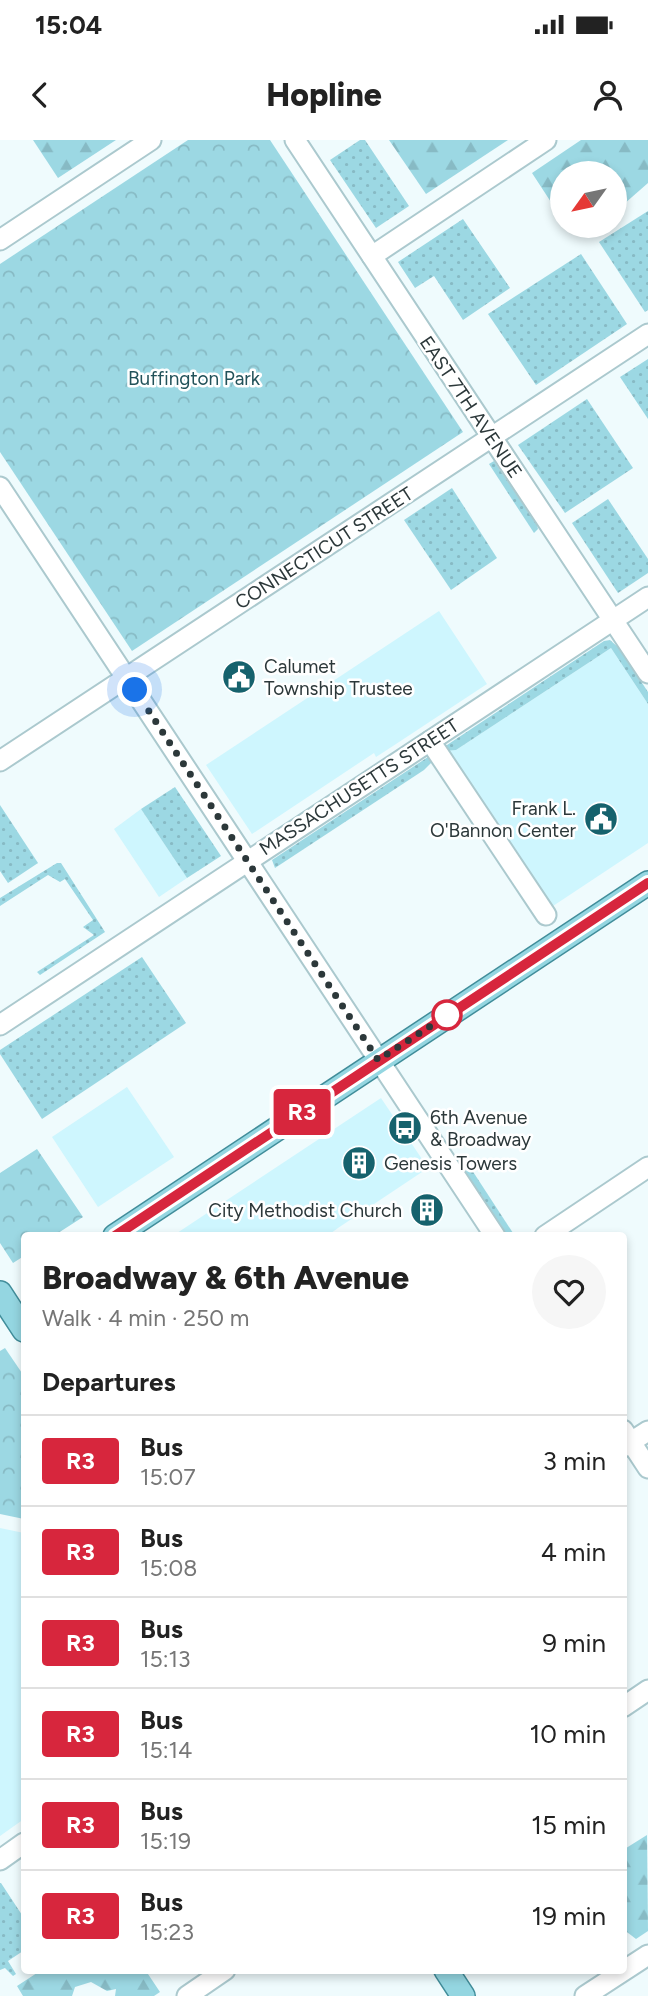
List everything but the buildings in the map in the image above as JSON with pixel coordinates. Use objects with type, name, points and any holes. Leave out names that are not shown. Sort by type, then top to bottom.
[{"type":"main road","points":[[121,1232],[648,883]]},
{"type":"main road","points":[[8,1302],[21,1325]]},
{"type":"main road","points":[[449,1974],[463,1996]]},
{"type":"street","points":[[0,240],[151,140]]},
{"type":"street","name":"EAST 7TH AVENUE","points":[[295,140],[648,673]]},
{"type":"street","points":[[372,256],[545,140]]},
{"type":"street","name":"CONNECTICUT STREET","points":[[0,761],[648,334]]},
{"type":"street","points":[[2,495],[127,678],[492,1232]]},
{"type":"street","name":"MASSACHUSETTS STREET","points":[[0,1025],[648,597]]},
{"type":"street","points":[[429,741],[546,915]]},
{"type":"street","points":[[551,1232],[648,1167]]},
{"type":"street","points":[[627,1439],[648,1431]]},
{"type":"street","points":[[627,1440],[648,1468]]},
{"type":"street","points":[[627,1704],[648,1690]]},
{"type":"street","points":[[0,1860],[21,1845]]},
{"type":"street","points":[[627,1969],[648,1955]]},
{"type":"street","points":[[187,1996],[219,1974]]},
{"type":"street","points":[[585,1996],[619,1974]]},
{"type":"shaded area","points":[[439,611],[487,684],[376,757],[374,753],[252,834],[206,765]]},
{"type":"shaded area","points":[[611,648],[648,704],[648,843],[550,908],[446,751],[456,750]]},
{"type":"shaded area","points":[[141,809],[187,878],[159,897],[114,829]]},
{"type":"shaded area","points":[[127,1087],[174,1157],[98,1207],[52,1137]]},
{"type":"shaded area","name":"Genesis Towers","points":[[381,1098],[428,1168],[333,1232],[179,1232]]},
{"type":"shaded area","points":[[0,1528],[21,1532],[21,1821],[0,1836]]},
{"type":"green space","points":[[33,140],[116,140],[58,178]]},
{"type":"green space","name":"Buffington Park","points":[[188,140],[270,140],[463,432],[132,651],[0,452],[0,264]]},
{"type":"green space","points":[[360,140],[365,140],[409,206],[376,228],[330,160]]},
{"type":"green space","points":[[389,140],[508,140],[426,194]]},
{"type":"green space","points":[[581,140],[648,140],[648,183],[627,201],[627,161],[550,161],[550,201],[532,173]]},
{"type":"green space","points":[[648,211],[648,310],[645,312],[599,242],[605,238],[627,238],[627,224]]},
{"type":"green space","points":[[463,219],[510,288],[463,320],[434,276],[415,288],[398,262]]},
{"type":"green space","points":[[581,254],[627,324],[536,385],[488,314]]},
{"type":"green space","points":[[648,359],[648,419],[620,377]]},
{"type":"green space","points":[[587,399],[633,468],[565,513],[518,445]]},
{"type":"green space","points":[[494,461],[537,525],[538,529],[534,533],[489,464]]},
{"type":"green space","points":[[452,488],[497,558],[451,590],[404,520]]},
{"type":"green space","points":[[608,499],[648,559],[648,573],[618,593],[572,523]]},
{"type":"green space","points":[[610,640],[619,648],[648,692],[648,704],[611,648],[456,750],[446,751],[444,747],[604,641]]},
{"type":"green space","points":[[431,755],[434,760],[424,770],[275,868],[272,860]]},
{"type":"green space","points":[[175,787],[221,856],[187,878],[141,809]]},
{"type":"green space","points":[[0,805],[38,863],[8,883],[0,871]]},
{"type":"green space","points":[[61,863],[105,932],[40,975],[37,972],[94,935],[83,927],[93,920],[65,879],[60,882],[48,875],[0,906],[0,898]]},
{"type":"green space","points":[[142,957],[186,1023],[42,1119],[0,1050]]},
{"type":"green space","points":[[37,1149],[83,1217],[60,1232],[21,1232],[21,1258],[13,1263],[0,1243],[0,1173]]},
{"type":"green space","points":[[468,1164],[512,1232],[504,1232],[466,1172]]},
{"type":"green space","points":[[5,1348],[21,1372],[21,1518],[0,1514],[0,1351]]},
{"type":"green space","points":[[647,1835],[648,1931],[636,1939],[627,1932],[627,1848]]},
{"type":"green space","points":[[1,1883],[21,1913],[21,1952],[8,1961],[16,1974],[13,1976],[5,1968],[0,1970]]},
{"type":"green space","points":[[35,1974],[148,1974],[160,1992],[154,1996],[115,1996],[116,1989],[107,1991],[91,1982],[75,1987],[72,1996],[23,1996],[17,1986]]},
{"type":"bus line","name":"R3","points":[[121,1232],[648,883]]},
{"type":"place","name":"Calumet Township Trustee","points":[[239,677]]},
{"type":"place","name":"Frank L. O'Bannon Center","points":[[601,819]]},
{"type":"place","name":"6th Avenue & Broadway","points":[[405,1128]]},
{"type":"place","name":"Genesis Towers","points":[[359,1163]]},
{"type":"place","name":"City Methodist Church","points":[[427,1210]]},
{"type":"route","points":[[135,690],[378,1060],[457,1009],[447,1015]]}]
